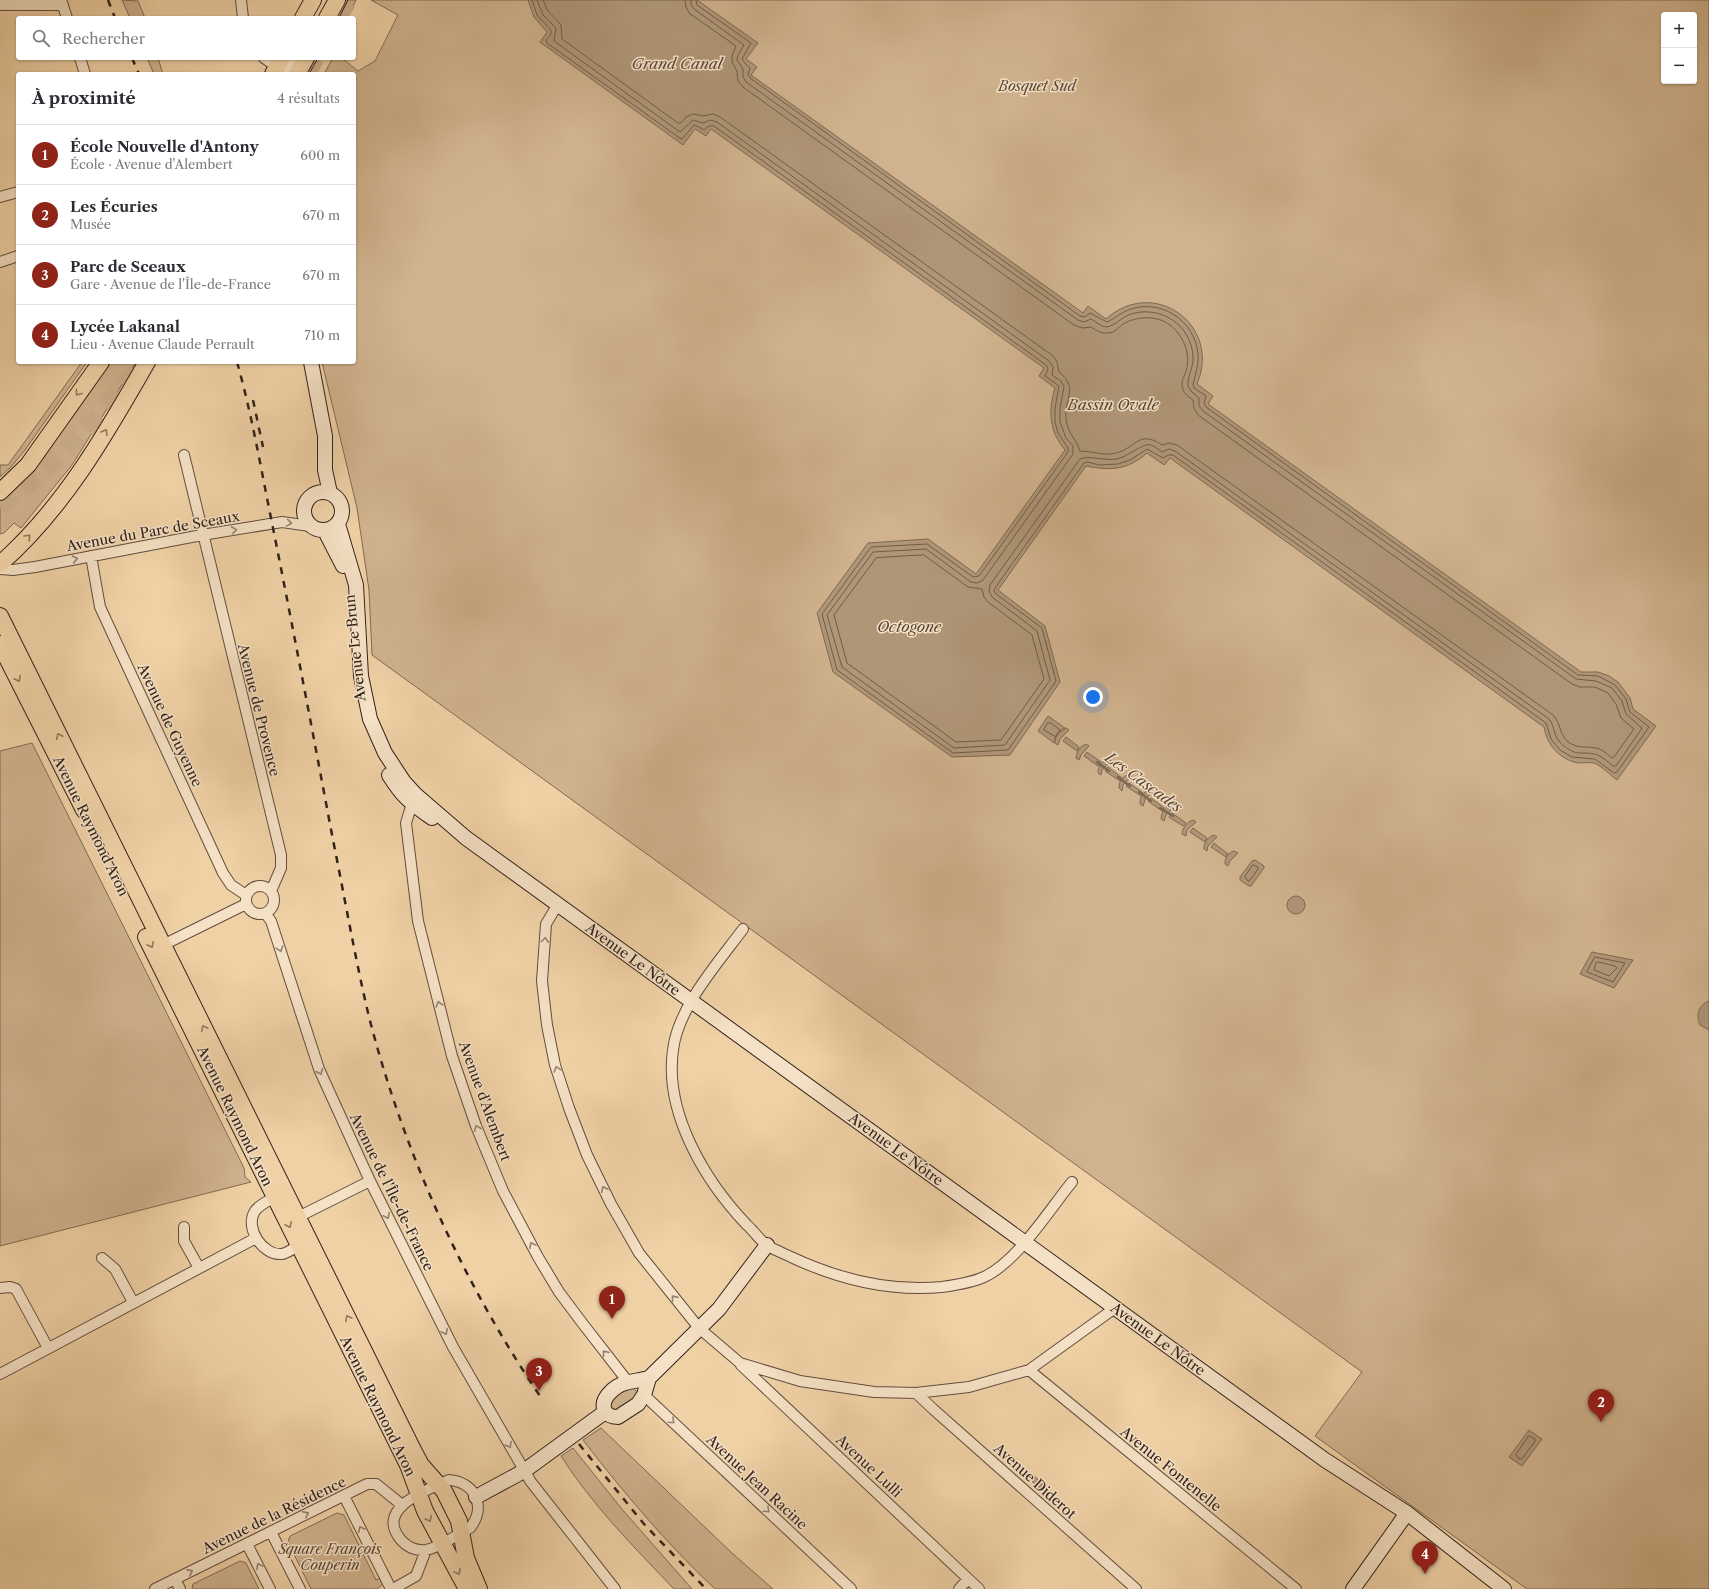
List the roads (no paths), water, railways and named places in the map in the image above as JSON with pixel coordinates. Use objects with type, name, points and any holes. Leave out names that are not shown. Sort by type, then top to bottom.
[{"type":"main road","points":[[304,16],[313,0]]},
{"type":"main road","points":[[328,16],[337,0]]},
{"type":"main road","points":[[285,70],[302,60]]},
{"type":"main road","points":[[0,492],[28,465],[100,364]]},
{"type":"main road","points":[[0,564],[13,553],[52,509],[94,451],[146,364]]},
{"type":"main road","points":[[311,364],[325,436],[325,470],[330,493]]},
{"type":"main road","points":[[315,494],[325,470]]},
{"type":"main road","points":[[320,492],[330,493],[336,496],[342,507],[343,513],[338,524],[325,531],[315,529],[306,521],[304,509],[310,497],[320,492]]},
{"type":"main road","name":"Avenue Le Brun","points":[[338,524],[356,585],[361,676],[370,719],[385,753],[414,800]]},
{"type":"main road","name":"Avenue Le Brun","points":[[325,531],[343,565],[349,591],[356,688],[364,721],[374,745],[400,792],[414,800]]},
{"type":"main road","name":"Avenue Raymond Aron","points":[[0,616],[421,1465],[441,1488],[459,1521],[466,1558],[479,1589]]},
{"type":"main road","name":"Avenue Raymond Aron","points":[[2,655],[275,1197],[408,1465],[418,1495],[441,1543],[467,1589]]},
{"type":"main road","name":"Avenue Le Nôtre","points":[[414,800],[442,824],[466,838],[692,1001],[1028,1238],[1114,1308],[1325,1460],[1384,1506],[1405,1516],[1504,1589]]},
{"type":"main road","points":[[649,1378],[623,1384],[606,1396],[603,1406],[605,1412],[614,1417],[623,1416],[638,1404],[644,1395],[649,1378],[719,1309],[767,1245]]},
{"type":"main road","points":[[631,1382],[644,1395]]},
{"type":"main road","points":[[476,1497],[524,1471],[605,1412]]},
{"type":"main road","points":[[1353,1589],[1405,1516]]},
{"type":"street","points":[[241,0],[243,16]]},
{"type":"street","points":[[0,5],[62,3],[66,16]]},
{"type":"street","points":[[81,60],[84,72]]},
{"type":"street","points":[[285,70],[293,62],[292,60]]},
{"type":"street","points":[[0,197],[16,193]]},
{"type":"street","points":[[0,262],[16,257]]},
{"type":"street","name":"Avenue de Provence","points":[[184,455],[280,855],[281,868],[271,891]]},
{"type":"street","name":"Avenue du Parc de Sceaux","points":[[0,569],[13,570],[35,567],[202,535],[282,522],[310,526]]},
{"type":"street","name":"Avenue de Guyenne","points":[[91,556],[100,607],[223,873],[231,885],[246,899]]},
{"type":"street","name":"Avenue d'Alembert","points":[[414,800],[406,823],[418,921],[452,1056],[476,1126],[504,1191],[538,1256],[559,1292],[625,1378],[631,1382]]},
{"type":"street","points":[[163,945],[246,899],[252,888],[260,885],[271,891],[274,904],[269,911],[256,914],[251,912],[246,899]]},
{"type":"street","name":"Avenue Lulli","points":[[558,904],[546,924],[542,981],[547,1024],[554,1059],[569,1108],[587,1155],[611,1204],[639,1253],[699,1328],[740,1363],[979,1589]]},
{"type":"street","name":"Avenue de l'Île-de-France","points":[[265,913],[271,920],[319,1069],[370,1181],[453,1346],[524,1471],[615,1589]]},
{"type":"street","points":[[743,929],[692,1001],[679,1024],[673,1050],[672,1080],[677,1110],[690,1142],[712,1181],[740,1217],[767,1245],[803,1263],[860,1282],[891,1287],[922,1289],[955,1285],[984,1277],[1007,1263],[1072,1182]]},
{"type":"street","points":[[298,1217],[370,1181]]},
{"type":"street","points":[[275,1197],[258,1207],[254,1213],[252,1218],[252,1227],[256,1238],[265,1248],[276,1254],[283,1254],[299,1246]]},
{"type":"street","points":[[184,1227],[184,1241],[199,1268]]},
{"type":"street","points":[[0,1374],[256,1238]]},
{"type":"street","points":[[102,1258],[115,1269],[133,1302]]},
{"type":"street","points":[[0,1288],[10,1287],[16,1289],[48,1348]]},
{"type":"street","points":[[740,1363],[800,1381],[874,1392],[916,1393],[969,1387],[1029,1370],[1114,1308]]},
{"type":"street","name":"Avenue Fontenelle","points":[[1029,1370],[1296,1589]]},
{"type":"street","name":"Avenue Diderot","points":[[916,1393],[1136,1589]]},
{"type":"street","name":"Avenue Jean Racine","points":[[644,1395],[851,1589]]},
{"type":"street","points":[[449,1480],[466,1485],[476,1497],[478,1506],[477,1515],[470,1528],[441,1543],[426,1550],[409,1548],[397,1535],[394,1522],[397,1512],[402,1505],[418,1495],[441,1488],[449,1480]]},
{"type":"street","name":"Avenue de la Résidence","points":[[155,1589],[367,1484],[376,1484],[402,1505]]},
{"type":"street","points":[[344,1496],[392,1589],[416,1576],[426,1550]]},
{"type":"street","points":[[271,1532],[300,1589]]},
{"type":"street","points":[[247,1544],[270,1589]]},
{"type":"street","points":[[176,1579],[180,1589]]},
{"type":"street","points":[[959,1589],[968,1579]]},
{"type":"water","points":[[528,0],[697,0],[758,43],[746,59],[757,67],[751,75],[1083,313],[1088,306],[1106,319],[1125,307],[1144,303],[1162,305],[1179,313],[1192,326],[1200,343],[1202,363],[1197,384],[1213,396],[1208,404],[1581,672],[1598,672],[1609,676],[1618,682],[1630,698],[1633,709],[1656,726],[1617,780],[1597,764],[1578,763],[1565,758],[1560,755],[1551,745],[1544,727],[1170,458],[1164,465],[1147,453],[1133,463],[1118,468],[1095,468],[1086,466],[998,590],[1045,626],[1060,682],[1010,755],[952,757],[833,672],[817,613],[868,543],[928,539],[976,574],[1065,450],[1056,436],[1051,420],[1051,405],[1055,388],[1039,376],[1044,368],[711,129],[706,136],[695,129],[683,145],[540,42],[547,32],[534,17]]},
{"type":"water","points":[[1048,716],[1065,728],[1060,730],[1057,734],[1054,743],[1038,731]]},
{"type":"water","points":[[1066,728],[1069,730],[1060,739],[1058,745],[1055,743],[1055,740],[1059,732]]},
{"type":"water","points":[[1066,737],[1079,747],[1077,751],[1063,741]]},
{"type":"water","points":[[1086,744],[1089,746],[1081,755],[1079,760],[1076,758],[1078,751]]},
{"type":"water","points":[[1087,752],[1101,762],[1098,766],[1084,756]]},
{"type":"water","points":[[1108,759],[1111,761],[1102,770],[1101,775],[1098,773],[1099,766],[1103,761]]},
{"type":"water","points":[[1108,767],[1122,778],[1120,781],[1105,771]]},
{"type":"water","points":[[1129,774],[1132,776],[1123,785],[1122,791],[1119,788],[1120,781],[1124,776]]},
{"type":"water","points":[[1129,783],[1143,793],[1141,796],[1126,786]]},
{"type":"water","points":[[1150,790],[1153,792],[1145,800],[1143,806],[1140,804],[1141,797],[1145,792]]},
{"type":"water","points":[[1151,798],[1164,808],[1162,811],[1148,801]]},
{"type":"water","points":[[1171,805],[1174,807],[1166,815],[1164,821],[1161,819],[1163,812]]},
{"type":"water","points":[[1172,813],[1186,823],[1183,826],[1169,817]]},
{"type":"water","points":[[1193,820],[1196,822],[1187,830],[1186,836],[1182,834],[1183,829],[1188,822]]},
{"type":"water","points":[[1193,828],[1207,838],[1205,842],[1190,832]]},
{"type":"water","points":[[1214,835],[1217,837],[1208,846],[1207,851],[1204,849],[1205,842],[1209,837]]},
{"type":"water","points":[[1214,843],[1228,854],[1226,857],[1211,847]]},
{"type":"water","points":[[1234,851],[1238,853],[1230,861],[1228,866],[1225,864],[1226,857]]},
{"type":"water","points":[[1255,860],[1264,866],[1264,868],[1251,886],[1249,886],[1240,880],[1240,877],[1252,861]]},
{"type":"water","points":[[1296,896],[1302,899],[1305,905],[1302,911],[1296,914],[1290,911],[1287,905],[1290,899]]},
{"type":"water","points":[[1592,952],[1633,960],[1614,988],[1580,974]]},
{"type":"water","points":[[1709,1001],[1709,1030],[1700,1025],[1698,1014],[1702,1005]]},
{"type":"water","points":[[1529,1430],[1542,1439],[1522,1466],[1509,1457]]},
{"type":"water","points":[[1033,1475],[1043,1484],[1040,1488],[1029,1479]]},
{"type":"waterway","name":"Les Cascades","points":[[1097,762],[1109,771]]},
{"type":"waterway","name":"Les Cascades","points":[[1118,777],[1130,786]]},
{"type":"waterway","name":"Les Cascades","points":[[1139,792],[1151,801]]},
{"type":"waterway","name":"Les Cascades","points":[[1160,808],[1173,816]]},
{"type":"tunnel","points":[[338,16],[348,0]]},
{"type":"tunnel","points":[[307,72],[314,60]]},
{"type":"tunnel","points":[[0,507],[30,482],[72,443],[123,387],[140,364]]},
{"type":"tram line","points":[[340,16],[348,0]]},
{"type":"tram line","points":[[310,72],[317,60]]},
{"type":"railway","points":[[108,0],[114,16]]},
{"type":"railway","points":[[133,60],[138,72]]},
{"type":"railway","points":[[238,364],[260,462],[288,602],[359,973],[383,1068],[418,1167],[439,1216],[487,1310],[513,1355],[542,1399]]},
{"type":"railway","points":[[253,400],[263,447]]},
{"type":"railway","points":[[579,1444],[644,1524],[706,1589]]},
{"type":"place","name":"École Nouvelle d'Antony","points":[[612,1319]]},
{"type":"place","name":"Parc de Sceaux","points":[[539,1391]]},
{"type":"place","name":"Les Écuries","points":[[1601,1422]]},
{"type":"place","name":"Lycée Lakanal","points":[[1425,1574]]},
{"type":"water label","name":"Grand Canal","points":[[677,63]]},
{"type":"water label","name":"Bassin Ovale","points":[[1113,404]]},
{"type":"water label","name":"Octogone","points":[[909,626]]},
{"type":"park label","name":"Bosquet Sud","points":[[1037,86]]},
{"type":"park label","name":"Square François Couperin","points":[[330,1558]]}]
